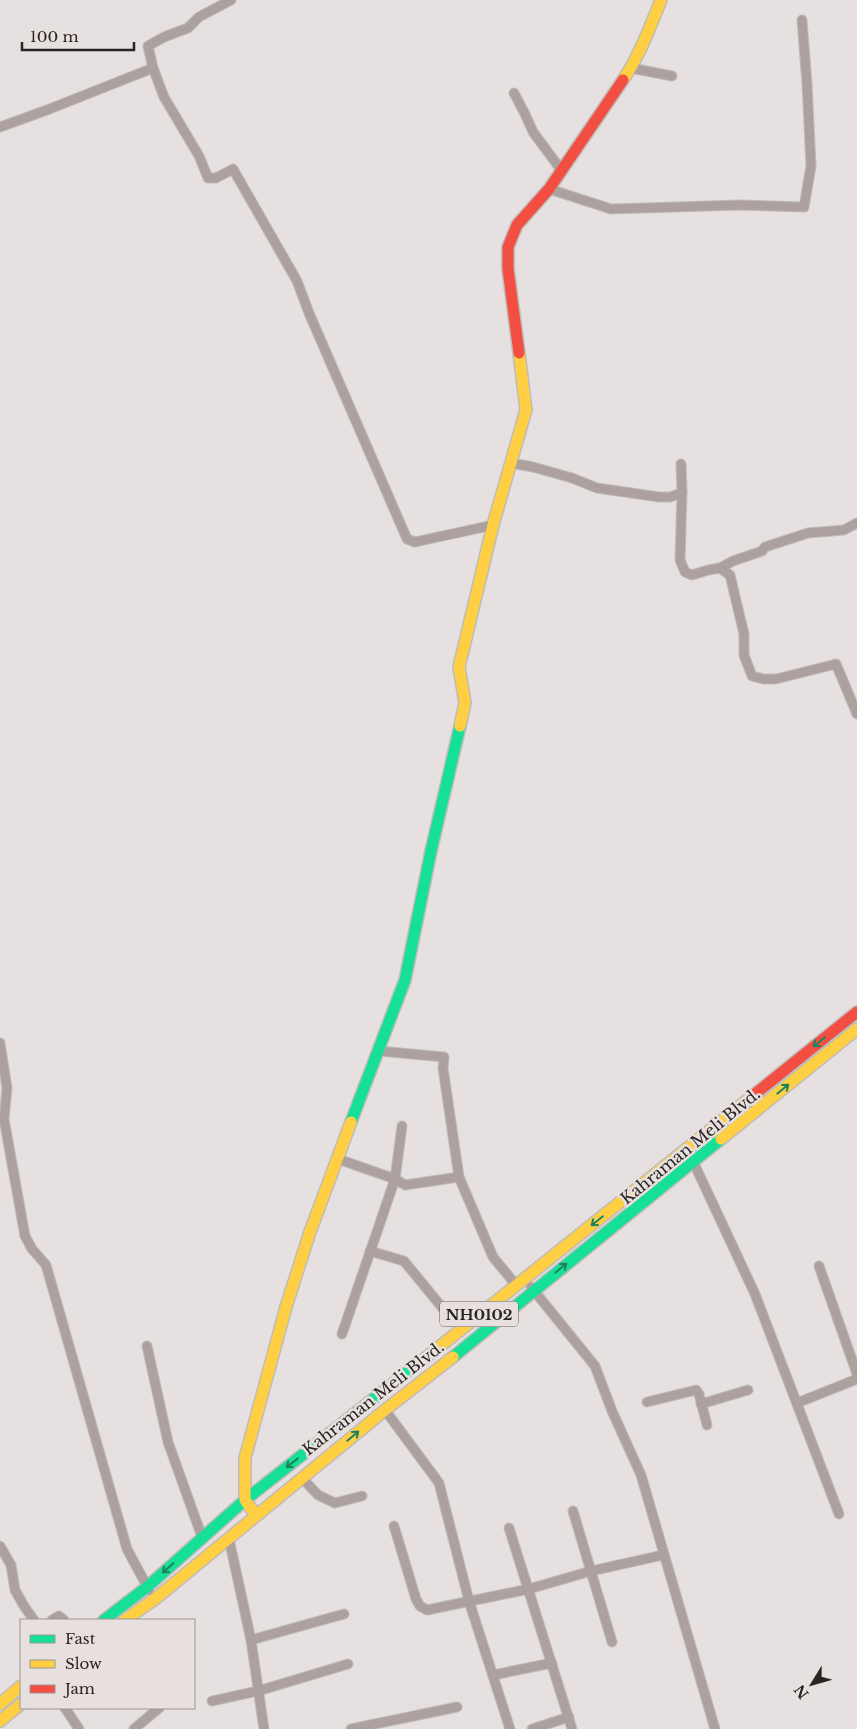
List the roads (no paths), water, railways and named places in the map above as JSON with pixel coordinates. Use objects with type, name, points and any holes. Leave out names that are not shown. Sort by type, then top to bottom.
[{"type":"main road","points":[[256,1515],[245,1500],[245,1458],[283,1316],[310,1232],[405,980],[431,851],[465,703],[459,667],[493,525],[526,410],[508,269],[508,247],[517,226],[549,189],[631,68],[661,0]]},
{"type":"main road","name":"Kahraman Meli Blvd.","points":[[105,1619],[147,1587],[245,1500],[520,1283],[857,1012]]},
{"type":"main road","name":"Kahraman Meli Blvd.","points":[[126,1619],[155,1599],[256,1515],[303,1479],[384,1410],[477,1338],[857,1030]]},
{"type":"main road","points":[[0,1704],[20,1687]]},
{"type":"main road","points":[[0,1721],[20,1705]]},
{"type":"street","points":[[231,0],[200,17],[188,28],[164,37],[148,46],[153,68],[164,98],[199,156],[208,178],[216,178],[234,169],[297,281],[407,539],[415,542],[493,525]]},
{"type":"street","points":[[549,189],[610,209],[740,205],[804,207],[811,166],[802,20]]},
{"type":"street","points":[[0,127],[153,68]]},
{"type":"street","points":[[631,68],[672,76]]},
{"type":"street","points":[[514,93],[526,114],[533,132],[562,170]]},
{"type":"street","points":[[511,463],[533,467],[598,488],[659,497],[682,493]]},
{"type":"street","points":[[681,464],[680,560],[686,572],[692,575],[720,568],[762,551],[765,547],[808,533],[844,530],[857,523]]},
{"type":"street","points":[[720,568],[730,575],[744,634],[744,656],[752,676],[763,679],[776,679],[836,664],[857,714]]},
{"type":"street","points":[[0,1043],[7,1088],[3,1131],[25,1236],[32,1249],[46,1265],[127,1549],[155,1599]]},
{"type":"street","points":[[379,1051],[444,1057],[443,1068],[459,1177],[493,1257],[520,1283],[534,1290],[596,1366],[612,1411],[641,1475],[715,1729]]},
{"type":"street","points":[[342,1334],[395,1179],[402,1126]]},
{"type":"street","points":[[686,1149],[694,1161],[755,1294],[839,1514]]},
{"type":"street","points":[[338,1159],[395,1179],[405,1185],[459,1177]]},
{"type":"street","points":[[370,1251],[404,1261],[445,1311]]},
{"type":"street","points":[[819,1266],[857,1374]]},
{"type":"street","points":[[147,1346],[168,1442],[202,1537]]},
{"type":"street","points":[[797,1403],[857,1379]]},
{"type":"street","points":[[648,1402],[696,1390],[707,1425]]},
{"type":"street","points":[[701,1404],[748,1390]]},
{"type":"street","points":[[384,1410],[439,1483],[470,1601],[510,1729]]},
{"type":"street","points":[[303,1479],[318,1495],[335,1503],[362,1496]]},
{"type":"street","points":[[573,1511],[612,1642]]},
{"type":"street","points":[[394,1526],[416,1599],[420,1606],[427,1610],[529,1589],[591,1571],[663,1555]]},
{"type":"street","points":[[509,1528],[572,1729]]},
{"type":"street","points":[[229,1539],[251,1640],[264,1729]]},
{"type":"street","points":[[0,1546],[10,1565],[15,1590],[33,1619]]},
{"type":"street","points":[[251,1640],[344,1614]]},
{"type":"street","points":[[493,1675],[552,1663]]},
{"type":"street","points":[[212,1701],[258,1692],[348,1664]]},
{"type":"street","points":[[351,1729],[457,1707]]},
{"type":"street","points":[[66,1709],[79,1729]]},
{"type":"street","points":[[134,1729],[158,1709]]},
{"type":"street","points":[[532,1729],[568,1717]]}]
